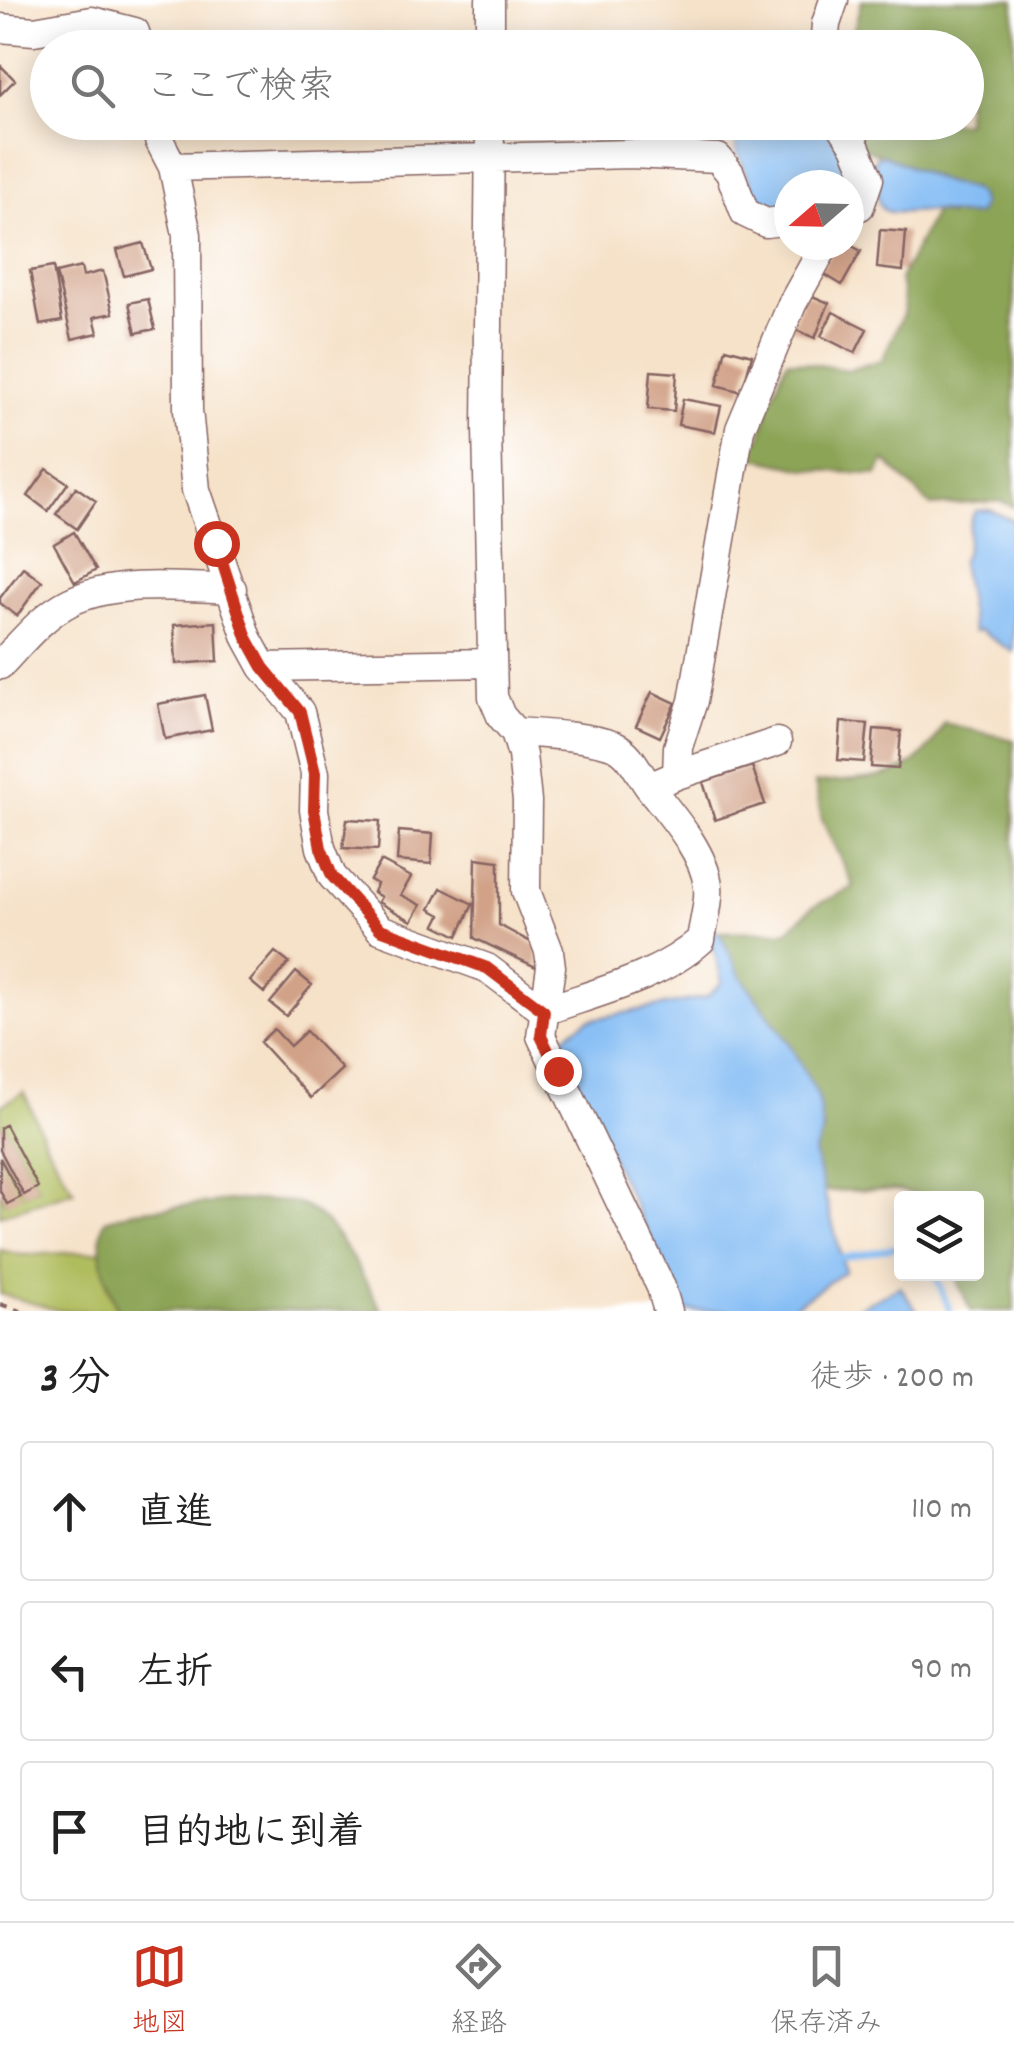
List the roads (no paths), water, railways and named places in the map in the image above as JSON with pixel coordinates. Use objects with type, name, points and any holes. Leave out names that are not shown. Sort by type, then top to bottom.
[{"type":"street","points":[[490,0],[490,30]]},
{"type":"street","points":[[826,30],[834,0]]},
{"type":"street","points":[[40,30],[92,22],[126,30]]},
{"type":"street","points":[[0,28],[30,31]]},
{"type":"street","points":[[159,140],[172,167],[187,235],[188,410],[196,490],[247,638],[263,667],[300,712],[315,773],[314,810],[321,848],[332,876],[380,929],[487,968],[544,1011]]},
{"type":"street","points":[[490,140],[487,429],[493,697],[501,716],[515,732],[522,756],[526,892],[549,951],[551,968],[541,1036],[661,1287],[668,1311]]},
{"type":"street","points":[[851,140],[869,179],[864,194]]},
{"type":"street","points":[[172,167],[630,154],[718,158],[730,173],[745,214],[766,223],[774,222]]},
{"type":"street","points":[[677,776],[678,747],[693,701],[740,429],[792,304],[816,260]]},
{"type":"street","points":[[0,664],[38,624],[70,602],[100,592],[182,587],[232,589]]},
{"type":"street","points":[[263,667],[492,664]]},
{"type":"street","points":[[515,732],[617,747],[668,808],[691,844],[708,886],[701,940],[681,958],[544,1011]]},
{"type":"street","points":[[650,787],[777,742]]},
{"type":"water","points":[[736,140],[834,140],[849,163],[851,170],[774,170],[774,207],[757,200]]},
{"type":"water","points":[[884,155],[941,181],[971,189],[982,204],[978,214],[883,209],[877,194],[874,161]]},
{"type":"water","points":[[990,510],[1014,521],[1013,652],[980,631],[973,632],[961,562],[976,511]]},
{"type":"water","points":[[719,932],[740,975],[790,1045],[818,1096],[823,1132],[814,1153],[845,1271],[787,1311],[680,1311],[677,1294],[580,1093],[562,1038],[588,1020],[707,997],[722,982],[710,933]]},
{"type":"water","points":[[900,1286],[917,1311],[852,1311]]},
{"type":"waterway","points":[[842,1258],[894,1248]]},
{"type":"waterway","points":[[938,1281],[950,1311]]}]
